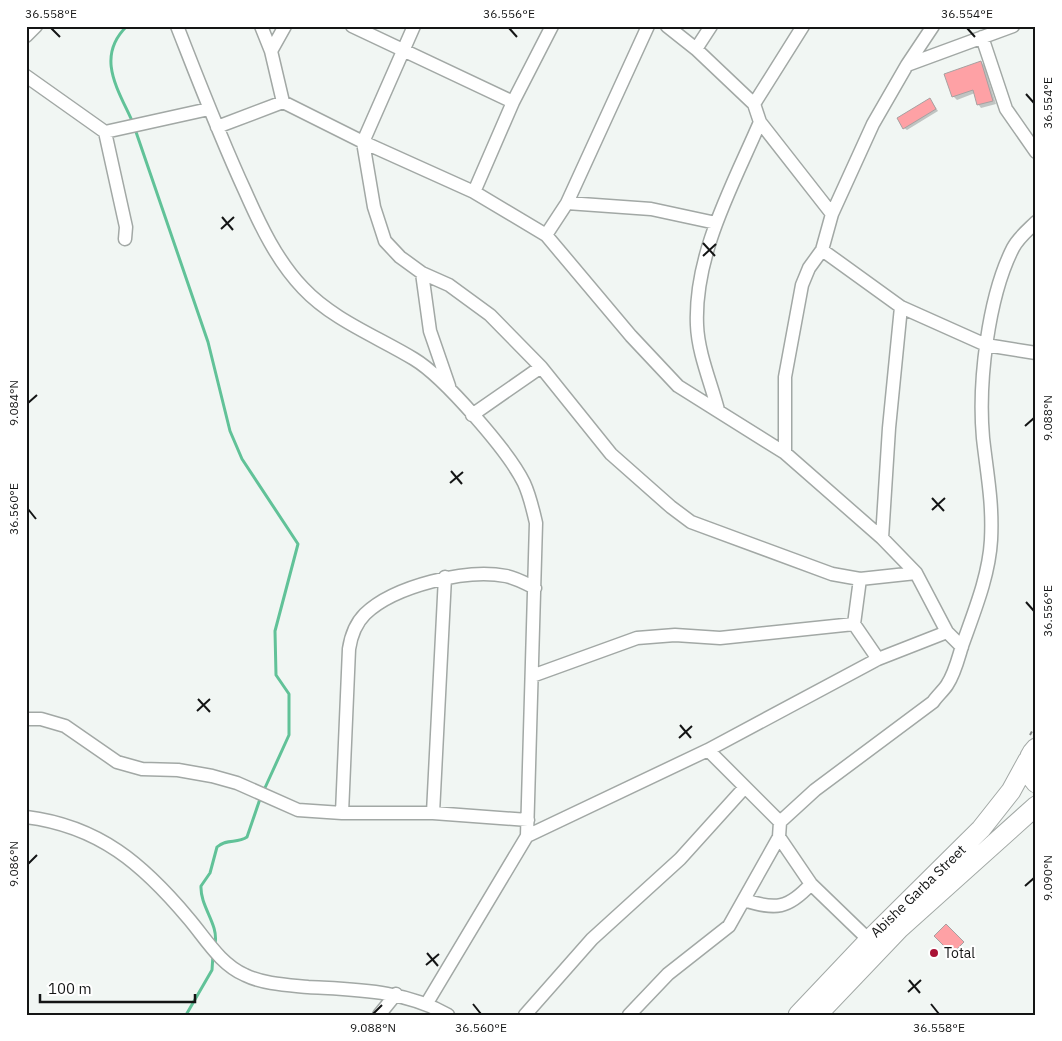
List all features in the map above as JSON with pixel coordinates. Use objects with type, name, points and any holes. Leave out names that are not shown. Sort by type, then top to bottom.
[{"type":"highway","points":[[1033,752],[1028,772],[1036,783]]},
{"type":"highway","name":"Abishe Garba Street","points":[[938,883],[1011,791],[1033,752]]},
{"type":"highway","name":"Abishe Garba Street","points":[[817,1015],[894,924],[938,883],[1036,806]]},
{"type":"highway","name":"Abishe Garba Street","points":[[798,1015],[869,940],[894,924]]},
{"type":"street","points":[[26,36],[36,26]]},
{"type":"street","points":[[177,26],[209,109],[272,247],[303,288],[343,318],[416,360],[451,391],[516,469],[531,501],[536,523],[527,836],[427,1003]]},
{"type":"street","points":[[260,26],[271,51],[283,102]]},
{"type":"street","points":[[271,51],[285,26]]},
{"type":"street","points":[[352,26],[403,48],[514,102]]},
{"type":"street","points":[[414,26],[363,142],[374,207],[385,242],[400,257],[422,273],[449,286],[490,315],[542,367],[611,454],[671,507],[691,522],[811,568],[860,579],[916,573]]},
{"type":"street","points":[[474,192],[514,102],[552,26]]},
{"type":"street","points":[[546,235],[567,203],[648,26]]},
{"type":"street","points":[[667,26],[696,49],[754,104],[760,122],[832,214]]},
{"type":"street","points":[[696,49],[711,26]]},
{"type":"street","points":[[754,104],[803,26]]},
{"type":"street","points":[[785,454],[785,377],[792,329],[802,285],[809,268],[822,250],[832,214],[873,124],[907,64],[933,26]]},
{"type":"street","points":[[907,64],[1013,26]]},
{"type":"street","points":[[982,37],[1006,109],[1036,152]]},
{"type":"street","points":[[26,76],[104,132],[126,227],[125,239]]},
{"type":"street","points":[[217,127],[283,102],[363,142],[474,192],[546,235],[631,336],[678,386],[697,400],[718,410],[785,454],[882,538],[916,573],[948,632],[962,647]]},
{"type":"street","points":[[104,132],[209,109]]},
{"type":"street","points":[[718,410],[699,344],[697,326],[698,290],[716,223],[760,122]]},
{"type":"street","points":[[567,203],[651,209],[716,223]]},
{"type":"street","points":[[628,1015],[668,974],[729,926],[779,837],[780,822],[815,790],[933,702],[947,685],[956,667],[980,593],[991,542],[990,480],[983,422],[986,345],[1008,259],[1014,246],[1036,222]]},
{"type":"street","points":[[822,250],[901,307],[986,345],[1036,353]]},
{"type":"street","points":[[422,273],[430,331],[451,391]]},
{"type":"street","points":[[882,538],[889,428],[901,307]]},
{"type":"street","points":[[472,415],[542,367]]},
{"type":"street","points":[[342,813],[349,649],[354,629],[365,614],[376,605],[390,598],[445,577],[498,575],[518,580],[535,588]]},
{"type":"street","points":[[433,813],[445,577]]},
{"type":"street","points":[[860,579],[854,624],[878,659]]},
{"type":"street","points":[[532,676],[637,638],[668,635],[720,638],[854,624]]},
{"type":"street","points":[[527,836],[708,750],[878,659],[948,632]]},
{"type":"street","points":[[26,719],[41,719],[65,726],[117,762],[142,769],[178,770],[212,776],[237,783],[298,810],[342,813],[433,813],[528,820]]},
{"type":"street","points":[[708,750],[780,822]]},
{"type":"street","points":[[525,1015],[592,939],[680,859],[745,787]]},
{"type":"street","points":[[26,817],[50,820],[79,829],[102,840],[126,857],[156,883],[227,963],[245,975],[292,986],[372,990],[396,994],[427,1003],[448,1015]]},
{"type":"street","points":[[779,837],[811,884],[869,940]]},
{"type":"street","points":[[744,900],[763,906],[776,907],[790,904],[811,884]]},
{"type":"street","points":[[379,1015],[396,994]]},
{"type":"building","points":[[981,61],[993,101],[977,105],[973,90],[952,97],[944,74]]},
{"type":"building","points":[[930,98],[936,109],[903,129],[897,118]]},
{"type":"building","points":[[946,924],[964,942],[952,954],[934,936]]},
{"type":"waterway","points":[[127,26],[117,38],[112,49],[111,61],[116,86],[133,123]]},
{"type":"waterway","points":[[135,129],[208,342],[230,431],[242,459],[298,544],[275,631],[276,675],[289,694],[289,735],[264,790]]},
{"type":"waterway","points":[[215,944],[216,937],[203,901],[201,886],[210,873],[217,847],[221,844],[247,837],[261,796]]},
{"type":"waterway","points":[[186,1015],[212,970],[213,955]]},
{"type":"place","name":"Total","points":[[934,953]]}]
